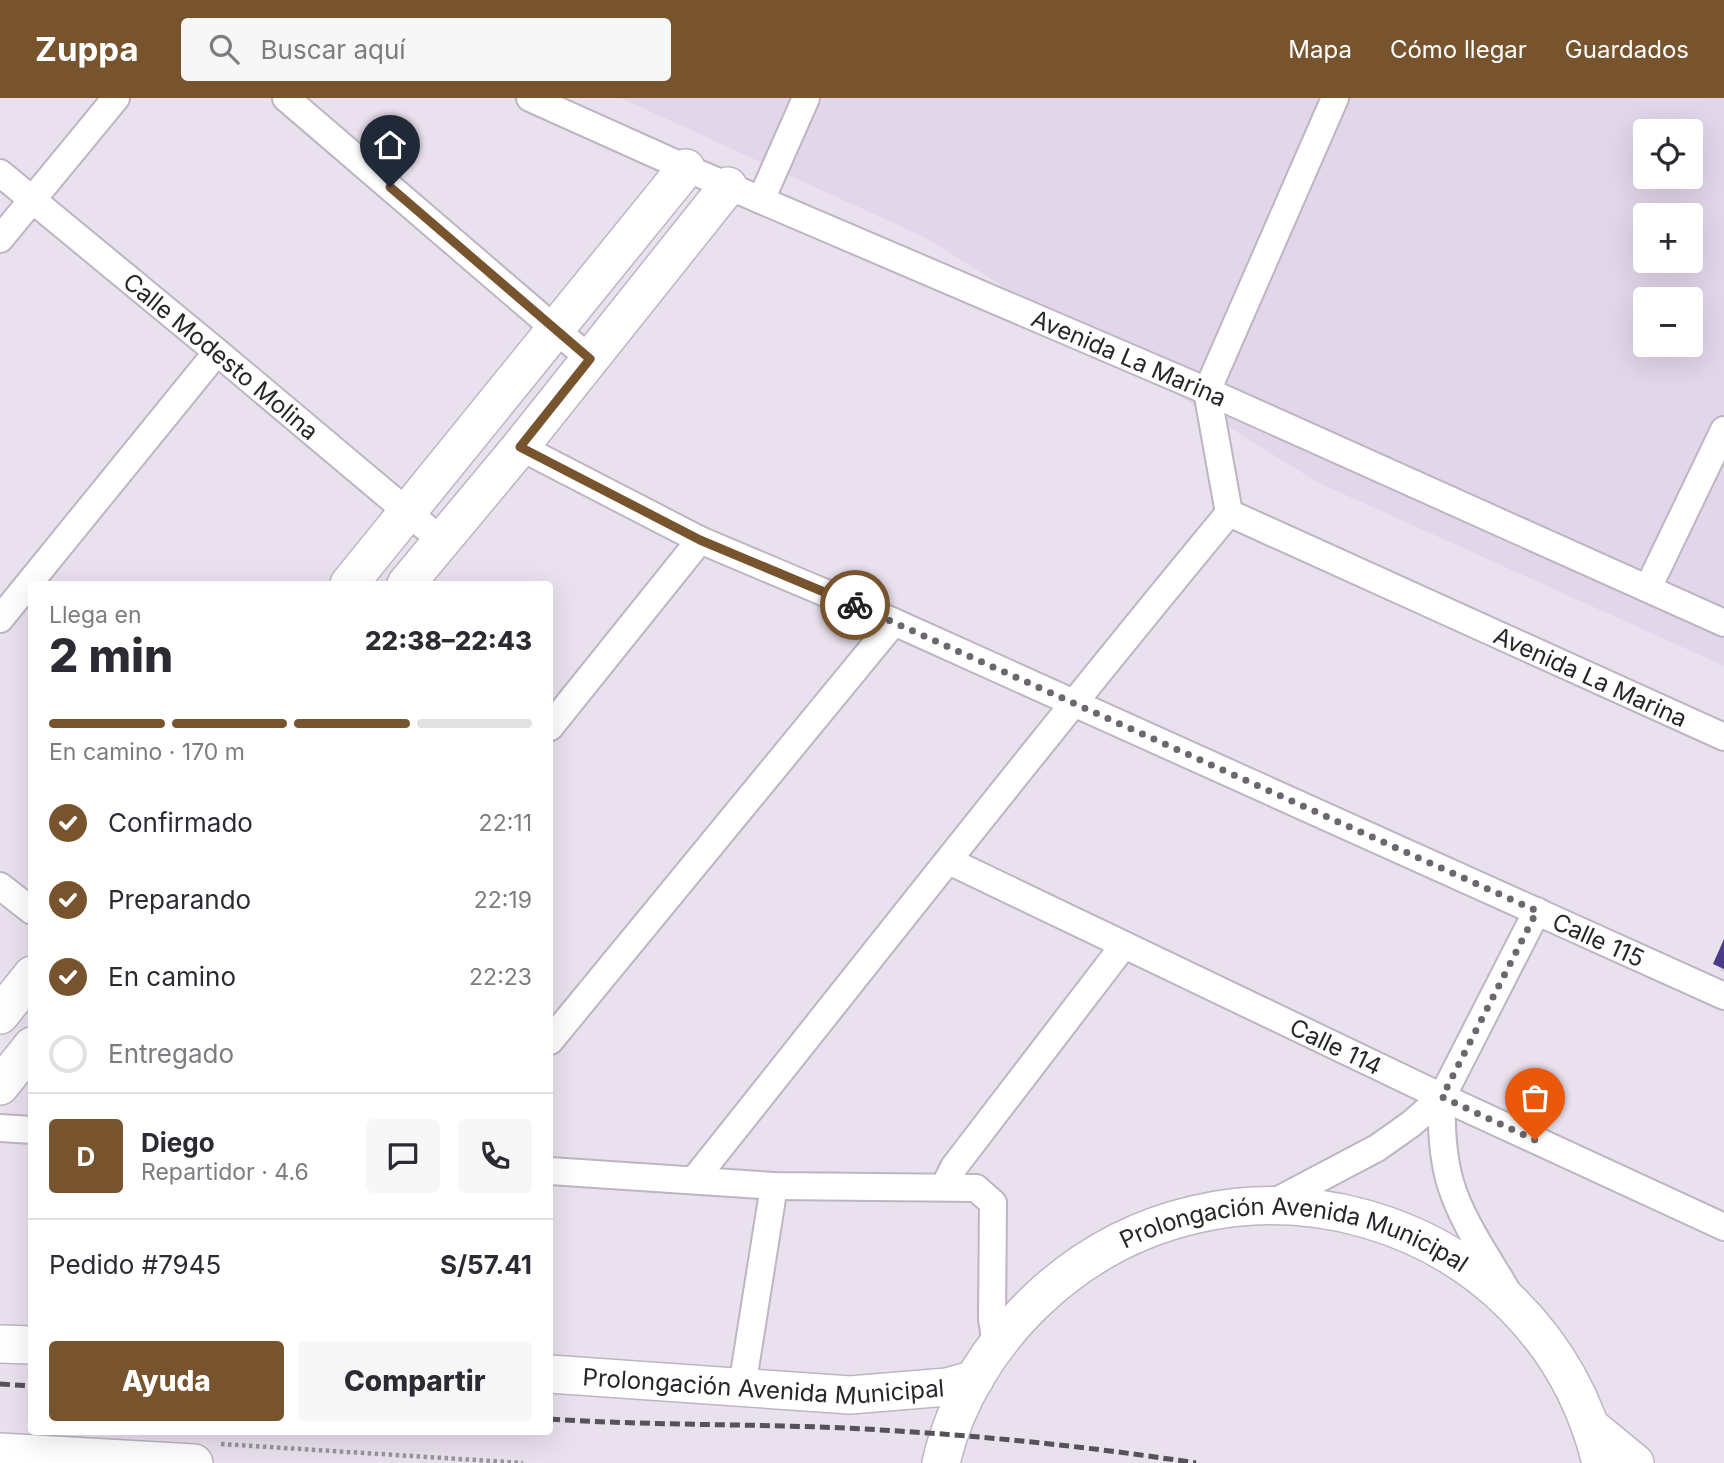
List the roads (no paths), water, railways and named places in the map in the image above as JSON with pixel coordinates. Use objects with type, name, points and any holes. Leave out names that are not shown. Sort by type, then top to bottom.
[{"type":"main road","points":[[351,581],[686,168]]},
{"type":"main road","points":[[409,581],[520,447],[728,186]]},
{"type":"main road","points":[[0,1015],[28,980]]},
{"type":"main road","points":[[0,1086],[28,1051]]},
{"type":"main road","name":"Prolongación Avenida Municipal","points":[[941,1463],[948,1436],[975,1379],[996,1345],[1021,1315],[1050,1287],[1082,1263],[1116,1243],[1153,1227],[1190,1214],[1269,1205],[1321,1209],[1385,1224],[1422,1239],[1457,1259],[1488,1282],[1517,1309],[1543,1339],[1565,1372],[1590,1426],[1601,1463]]},
{"type":"main road","points":[[0,1344],[28,1345]]},
{"type":"main road","name":"Prolongación Avenida Municipal","points":[[553,1374],[850,1395],[947,1387],[975,1379]]},
{"type":"main road","name":"Prolongación Avenida Municipal","points":[[1590,1426],[1635,1463]]},
{"type":"main road","points":[[0,1452],[156,1462],[207,1453]]},
{"type":"street","points":[[0,239],[116,98]]},
{"type":"street","points":[[286,98],[590,359]]},
{"type":"street","name":"Avenida La Marina","points":[[530,98],[686,168],[1207,391],[1724,623]]},
{"type":"street","points":[[761,200],[806,98]]},
{"type":"street","points":[[694,1180],[1071,704],[1229,513],[1207,391],[1335,98]]},
{"type":"street","name":"Calle Modesto Molina","points":[[0,173],[442,541]]},
{"type":"street","points":[[31,581],[217,352]]},
{"type":"street","points":[[1648,588],[1724,430]]},
{"type":"street","name":"Calle 115","points":[[520,447],[700,540],[894,622],[1724,996]]},
{"type":"street","name":"Avenida La Marina","points":[[1229,513],[1724,737]]},
{"type":"street","points":[[553,723],[700,540]]},
{"type":"street","points":[[0,619],[28,585]]},
{"type":"street","points":[[553,1037],[894,622]]},
{"type":"street","name":"Calle 114","points":[[949,861],[1442,1097],[1724,1227]]},
{"type":"street","points":[[0,886],[28,908]]},
{"type":"street","points":[[1269,1205],[1377,1148],[1411,1124],[1442,1097],[1537,911]]},
{"type":"street","points":[[944,1187],[954,1167],[1124,945]]},
{"type":"street","points":[[1442,1097],[1444,1154],[1450,1182],[1469,1227],[1517,1309]]},
{"type":"street","points":[[0,1128],[28,1130]]},
{"type":"street","points":[[553,1171],[774,1186],[976,1188],[993,1203],[992,1319],[996,1345]]},
{"type":"street","points":[[743,1387],[774,1186]]},
{"type":"railway","points":[[0,1384],[28,1386]]},
{"type":"railway","points":[[553,1419],[914,1432],[1056,1445],[1196,1463]]}]
